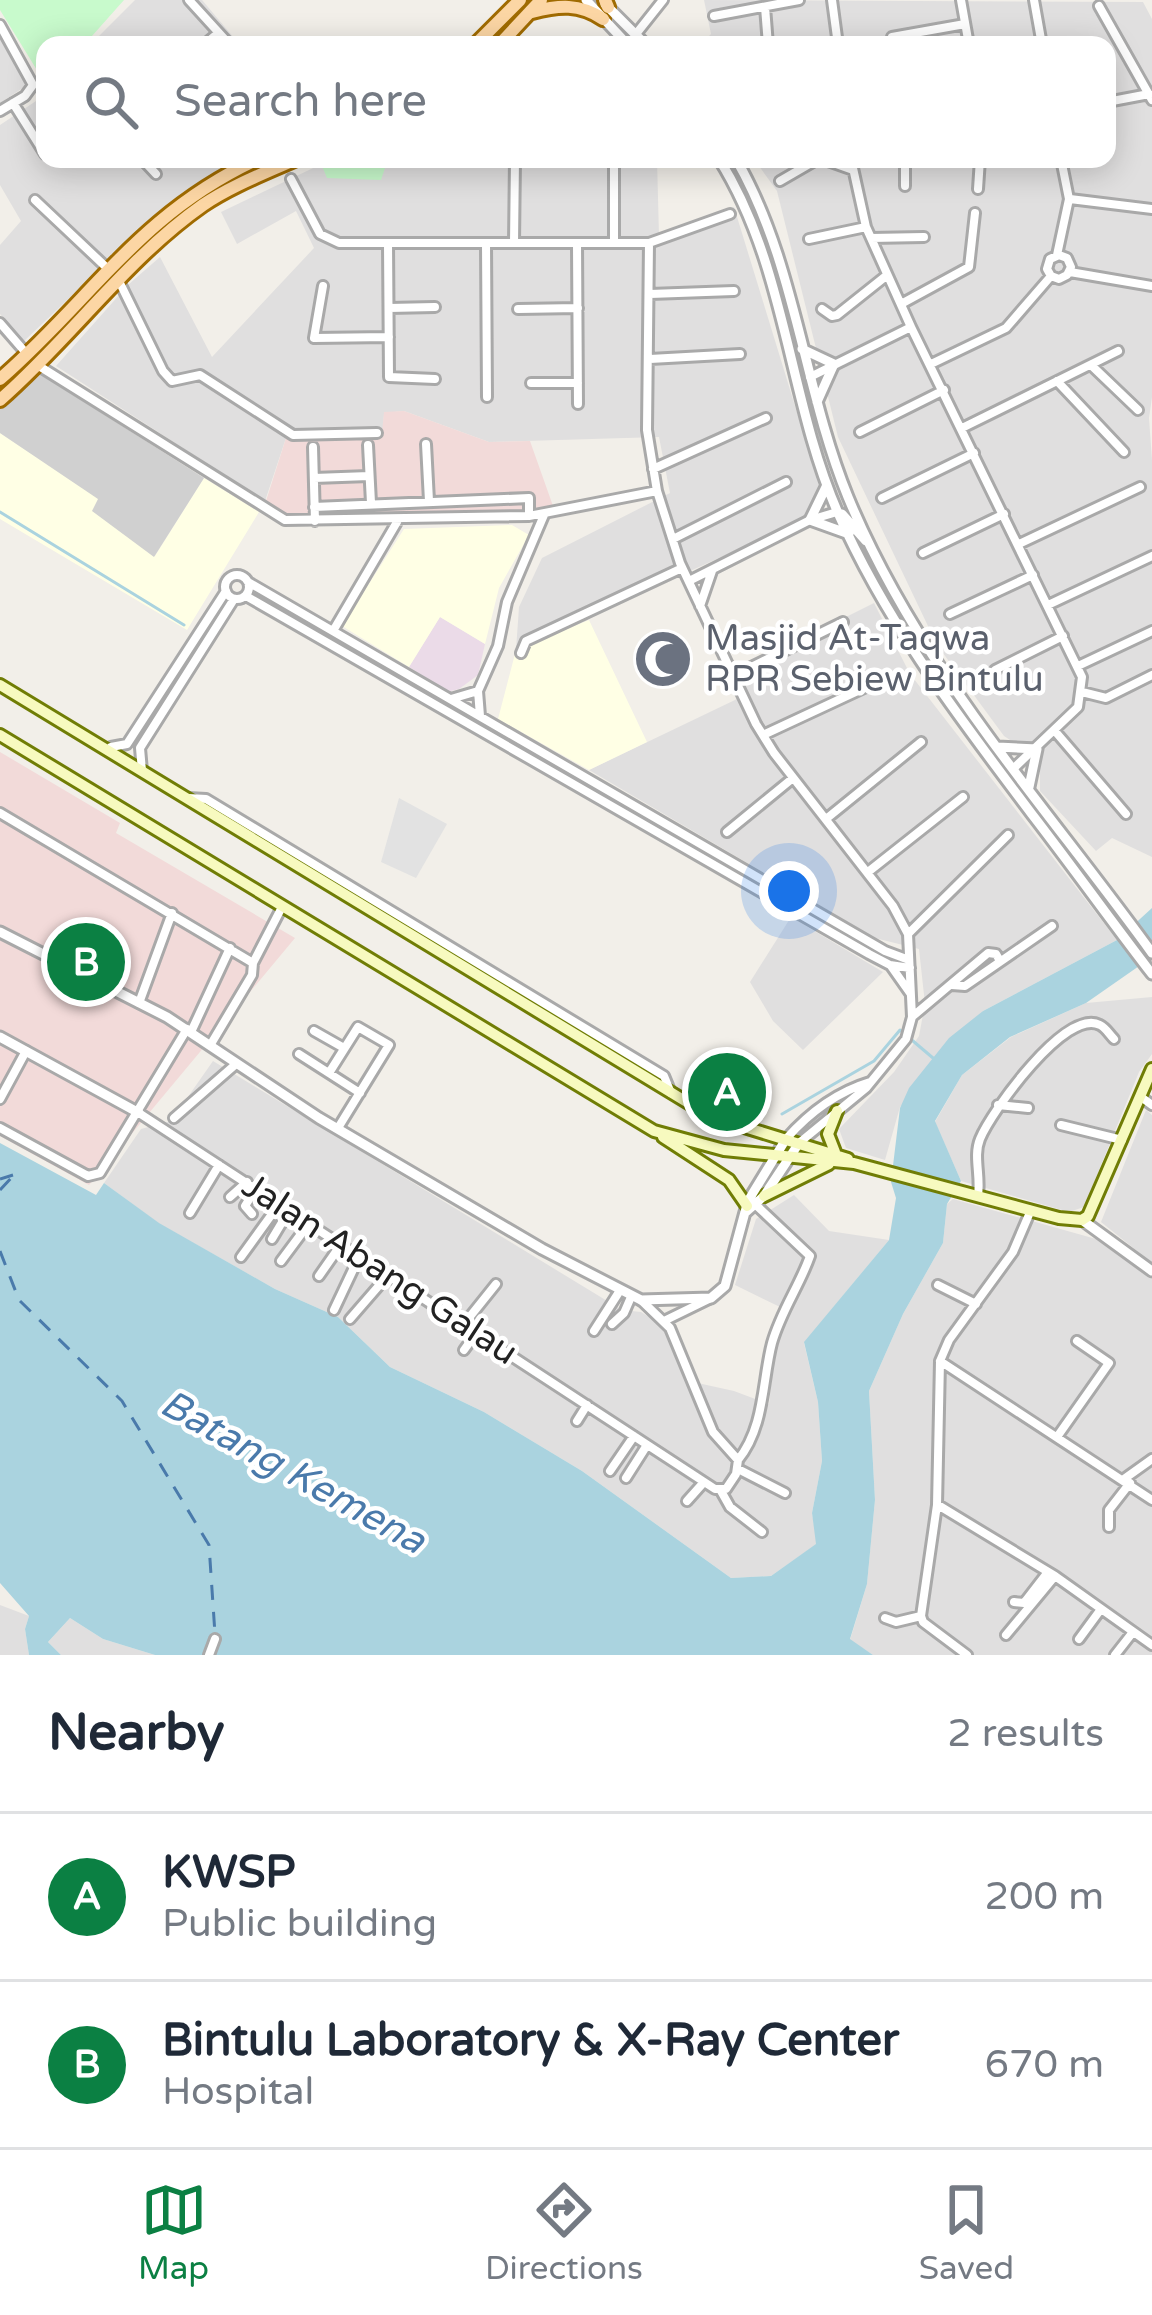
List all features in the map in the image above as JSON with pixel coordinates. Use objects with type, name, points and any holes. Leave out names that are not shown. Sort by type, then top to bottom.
[{"type":"main road","points":[[484,36],[519,1]]},
{"type":"main road","points":[[508,36],[536,6],[604,6]]},
{"type":"main road","points":[[0,400],[39,366],[154,223],[231,168]]},
{"type":"main road","points":[[0,379],[113,273],[208,202],[275,168]]},
{"type":"main road","points":[[0,685],[671,1093],[738,1125],[854,1163],[1082,1220],[1147,1095],[1152,1069]]},
{"type":"main road","points":[[0,735],[654,1131],[729,1180],[753,1205],[837,1158]]},
{"type":"main road","points":[[837,1111],[828,1134],[837,1158]]},
{"type":"main road","points":[[654,1131],[724,1150],[837,1158]]},
{"type":"street","points":[[189,0],[219,36]]},
{"type":"street","points":[[586,0],[604,6],[636,34],[663,0]]},
{"type":"street","points":[[714,16],[799,0]]},
{"type":"street","points":[[832,0],[837,36]]},
{"type":"street","points":[[961,0],[967,36]]},
{"type":"street","points":[[1034,0],[1040,36]]},
{"type":"street","points":[[604,6],[622,36]]},
{"type":"street","points":[[1099,6],[1116,36]]},
{"type":"street","points":[[765,7],[767,36]]},
{"type":"street","points":[[898,36],[964,24]]},
{"type":"street","points":[[0,25],[32,80],[32,90],[0,111]]},
{"type":"street","points":[[1116,36],[1150,97],[1116,101]]},
{"type":"street","points":[[14,103],[36,139]]},
{"type":"street","points":[[150,168],[156,174]]},
{"type":"street","points":[[292,179],[295,168]]},
{"type":"street","points":[[514,243],[515,168]]},
{"type":"street","points":[[614,168],[614,243]]},
{"type":"street","points":[[723,168],[759,241],[837,512],[891,616],[945,701],[1152,953]]},
{"type":"street","points":[[740,168],[773,239],[809,377],[846,493],[868,542],[910,622],[1015,767],[1151,972]]},
{"type":"street","points":[[780,181],[804,168]]},
{"type":"street","points":[[847,168],[853,170],[866,227],[886,276],[1078,666],[1082,692],[1078,707],[1037,749],[1015,767],[1003,767],[988,756]]},
{"type":"street","points":[[904,168],[905,187]]},
{"type":"street","points":[[978,189],[979,168]]},
{"type":"street","points":[[1051,276],[1048,264],[1057,255],[1070,199],[1063,168]]},
{"type":"street","points":[[270,170],[292,179],[325,239],[339,243],[649,243],[730,214]]},
{"type":"street","points":[[1070,199],[1152,208]]},
{"type":"street","points":[[35,200],[113,273],[167,378],[178,381],[200,375],[293,435],[377,433]]},
{"type":"street","points":[[901,304],[969,267],[975,213]]},
{"type":"street","points":[[809,239],[866,227]]},
{"type":"street","points":[[871,238],[924,237]]},
{"type":"street","points":[[578,243],[578,404]]},
{"type":"street","points":[[649,243],[646,430],[657,491],[682,568],[763,735],[868,872],[908,934],[912,1017],[907,1035],[871,1082],[775,1155],[725,1286],[666,1320]]},
{"type":"street","points":[[388,244],[389,378],[435,380]]},
{"type":"street","points":[[486,244],[487,398]]},
{"type":"street","points":[[1057,255],[1070,261],[1070,272]]},
{"type":"street","points":[[1051,276],[1061,279],[1070,272],[1152,286]]},
{"type":"street","points":[[822,309],[837,314],[886,276]]},
{"type":"street","points":[[931,365],[1006,328],[1051,276]]},
{"type":"street","points":[[322,286],[314,338],[388,337]]},
{"type":"street","points":[[650,294],[734,291]]},
{"type":"street","points":[[388,308],[435,307]]},
{"type":"street","points":[[518,308],[578,308]]},
{"type":"street","points":[[0,323],[26,353]]},
{"type":"street","points":[[803,400],[809,377],[911,327]]},
{"type":"street","points":[[802,349],[834,364]]},
{"type":"street","points":[[962,428],[1118,351]]},
{"type":"street","points":[[650,359],[740,354]]},
{"type":"street","points":[[817,402],[834,364]]},
{"type":"street","points":[[1090,364],[1138,410]]},
{"type":"street","points":[[39,366],[282,518],[398,521],[544,515],[657,491]]},
{"type":"street","points":[[1057,381],[1124,452]]},
{"type":"street","points":[[530,383],[578,383]]},
{"type":"street","points":[[860,432],[944,390]]},
{"type":"street","points":[[653,469],[766,418]]},
{"type":"street","points":[[368,445],[370,503]]},
{"type":"street","points":[[426,445],[429,501]]},
{"type":"street","points":[[313,447],[315,521]]},
{"type":"street","points":[[882,498],[974,453]]},
{"type":"street","points":[[314,478],[370,476]]},
{"type":"street","points":[[673,539],[786,482]]},
{"type":"street","points":[[810,520],[827,482]]},
{"type":"street","points":[[1019,544],[1140,488]]},
{"type":"street","points":[[314,506],[529,498],[530,516]]},
{"type":"street","points":[[837,512],[868,542]]},
{"type":"street","points":[[689,581],[810,520],[837,512]]},
{"type":"street","points":[[923,553],[1004,514]]},
{"type":"street","points":[[521,754],[521,747],[481,718],[478,691],[497,646],[507,602],[544,515]]},
{"type":"street","points":[[810,520],[849,534]]},
{"type":"street","points":[[333,632],[398,521]]},
{"type":"street","points":[[1048,605],[1152,556]]},
{"type":"street","points":[[521,653],[526,641],[682,568]]},
{"type":"street","points":[[700,606],[712,569]]},
{"type":"street","points":[[950,614],[1034,575]]},
{"type":"street","points":[[68,725],[114,749],[128,744],[231,577],[238,576],[910,964]]},
{"type":"street","points":[[246,596],[248,582]]},
{"type":"street","points":[[226,591],[235,599]]},
{"type":"street","points":[[142,771],[140,748],[235,599],[246,596],[890,965],[910,994]]},
{"type":"street","points":[[733,676],[843,622]]},
{"type":"street","points":[[1078,666],[1152,631]]},
{"type":"street","points":[[995,670],[1063,636]]},
{"type":"street","points":[[1082,692],[1106,698],[1152,674]]},
{"type":"street","points":[[763,735],[879,681]]},
{"type":"street","points":[[445,710],[450,699],[478,691]]},
{"type":"street","points":[[1054,730],[1126,814]]},
{"type":"street","points":[[826,818],[921,742]]},
{"type":"street","points":[[998,747],[1037,749]]},
{"type":"street","points":[[1029,788],[1037,749]]},
{"type":"street","points":[[727,832],[793,778]]},
{"type":"street","points":[[868,872],[963,797]]},
{"type":"street","points":[[0,813],[253,963]]},
{"type":"street","points":[[908,934],[1008,835]]},
{"type":"street","points":[[211,1044],[251,975],[282,907]]},
{"type":"street","points":[[139,1003],[172,913]]},
{"type":"street","points":[[952,985],[961,987],[973,980],[1052,926]]},
{"type":"street","points":[[0,932],[189,1030],[338,1129],[666,1320],[713,1432],[738,1464],[785,1493]]},
{"type":"street","points":[[0,1128],[92,1177],[103,1171],[189,1030],[230,947]]},
{"type":"street","points":[[885,952],[909,949]]},
{"type":"street","points":[[912,1017],[988,953],[996,954],[1000,961]]},
{"type":"street","points":[[890,965],[910,964]]},
{"type":"street","points":[[965,971],[973,980]]},
{"type":"street","points":[[978,1195],[981,1174],[976,1150],[997,1105],[1046,1051],[1078,1029],[1093,1023],[1114,1039]]},
{"type":"street","points":[[329,1073],[358,1027],[388,1045],[338,1129]]},
{"type":"street","points":[[314,1031],[344,1048]]},
{"type":"street","name":"Jalan Abang Galau","points":[[0,1037],[139,1113],[290,1209],[721,1491],[733,1509],[762,1532]]},
{"type":"street","points":[[0,1099],[26,1051]]},
{"type":"street","points":[[299,1054],[360,1093]]},
{"type":"street","points":[[174,1118],[236,1064]]},
{"type":"street","points":[[753,1205],[790,1156],[802,1121],[871,1082]]},
{"type":"street","points":[[997,1105],[1028,1108]]},
{"type":"street","points":[[1061,1125],[1123,1140]]},
{"type":"street","points":[[190,1213],[219,1166]]},
{"type":"street","points":[[230,1197],[247,1182]]},
{"type":"street","points":[[252,1214],[245,1206],[256,1188]]},
{"type":"street","points":[[241,1257],[280,1203]]},
{"type":"street","points":[[721,1491],[748,1444],[766,1390],[774,1337],[809,1256],[786,1230],[753,1205]]},
{"type":"street","points":[[272,1239],[290,1209]]},
{"type":"street","points":[[967,1655],[921,1616],[937,1504],[940,1361],[949,1340],[1013,1252],[1031,1210]]},
{"type":"street","points":[[1082,1220],[1152,1271]]},
{"type":"street","points":[[281,1261],[310,1222]]},
{"type":"street","points":[[319,1276],[342,1243]]},
{"type":"street","points":[[334,1310],[360,1255]]},
{"type":"street","points":[[350,1319],[388,1274]]},
{"type":"street","points":[[464,1324],[496,1284]]},
{"type":"street","points":[[938,1285],[976,1304]]},
{"type":"street","points":[[594,1331],[619,1292]]},
{"type":"street","points":[[612,1324],[636,1299],[710,1298]]},
{"type":"street","points":[[464,1350],[477,1332]]},
{"type":"street","points":[[1057,1437],[1108,1363],[1076,1341]]},
{"type":"street","points":[[940,1361],[1152,1500]]},
{"type":"street","points":[[577,1421],[587,1405]]},
{"type":"street","points":[[610,1471],[634,1436]]},
{"type":"street","points":[[626,1478],[647,1445]]},
{"type":"street","points":[[1108,1527],[1109,1510],[1127,1481],[1152,1459]]},
{"type":"street","points":[[688,1501],[704,1482]]},
{"type":"street","points":[[937,1504],[1051,1574],[1152,1645]]},
{"type":"street","points":[[1014,1602],[1026,1601],[1051,1574]]},
{"type":"street","points":[[1006,1635],[1051,1574]]},
{"type":"street","points":[[1079,1639],[1101,1609]]},
{"type":"street","points":[[885,1618],[896,1622],[921,1616]]},
{"type":"street","points":[[1115,1655],[1133,1631]]},
{"type":"street","points":[[209,1655],[215,1639]]},
{"type":"shaded area","points":[[135,0],[202,0],[232,36],[99,36]]},
{"type":"shaded area","points":[[704,0],[1143,2],[1152,19],[1152,857],[1112,838],[1096,851],[1040,791],[1040,760],[1004,736],[937,645],[838,437],[777,191],[760,168],[1116,168],[1116,36],[711,34]]},
{"type":"shaded area","points":[[0,31],[32,82],[0,103]]},
{"type":"shaded area","points":[[36,101],[36,168],[226,168],[154,218],[23,342],[0,314],[0,245],[21,221],[0,185],[0,125]]},
{"type":"shaded area","points":[[313,168],[657,168],[659,236],[734,207],[822,494],[816,514],[516,650],[519,607],[542,558],[670,493],[659,437],[489,442],[404,411],[384,413],[383,433],[286,438],[265,501],[56,366],[129,284],[160,257],[212,357],[314,248],[296,211],[237,244],[221,212]]},
{"type":"shaded area","points":[[37,372],[204,478],[154,557],[92,511],[98,499],[0,433],[0,407]]},
{"type":"shaded area","points":[[404,411],[489,442],[530,441],[553,506],[518,512],[285,515],[266,501],[286,438],[382,433],[384,412]]},
{"type":"shaded area","points":[[0,433],[99,499],[155,556],[204,478],[259,512],[187,630],[0,519]]},
{"type":"shaded area","points":[[512,525],[529,535],[499,588],[485,644],[440,617],[409,667],[342,626],[404,529]]},
{"type":"shaded area","points":[[874,603],[910,674],[1117,940],[983,1011],[900,1107],[885,1160],[846,1148],[839,1129],[894,1072],[919,1036],[925,1004],[919,949],[875,938],[589,770],[737,699],[728,676]]},
{"type":"shaded area","points":[[440,617],[485,644],[478,675],[447,692],[409,667]]},
{"type":"shaded area","points":[[589,620],[647,742],[589,770],[498,719],[516,650]]},
{"type":"shaded area","points":[[0,752],[120,823],[116,833],[295,938],[89,1185],[0,1136]]},
{"type":"shaded area","points":[[399,798],[447,824],[416,878],[381,862]]},
{"type":"shaded area","points":[[791,917],[883,972],[803,1050],[773,1021],[750,982]]},
{"type":"shaded area","points":[[1152,997],[1152,1054],[1139,1072],[1084,1207],[1069,1212],[961,1181],[935,1122],[962,1075],[1011,1037],[1086,1003]]},
{"type":"shaded area","points":[[213,1061],[622,1310],[641,1312],[667,1328],[693,1382],[769,1404],[780,1307],[735,1285],[756,1219],[794,1195],[829,1231],[889,1240],[804,1343],[818,1402],[822,1461],[812,1513],[817,1544],[771,1576],[731,1578],[582,1471],[484,1412],[390,1367],[338,1317],[275,1289],[158,1223],[104,1183],[141,1129],[171,1121]]},
{"type":"shaded area","points":[[1146,1110],[1152,1115],[1152,1263],[1101,1222]]},
{"type":"shaded area","points":[[953,1199],[1096,1239],[1152,1279],[1152,1655],[873,1655],[850,1640],[867,1584],[875,1500],[869,1391],[903,1314],[943,1243],[947,1204]]},
{"type":"shaded area","points":[[0,1605],[29,1616],[25,1629],[29,1655],[0,1655]]},
{"type":"shaded area","points":[[70,1618],[103,1639],[155,1655],[61,1655],[48,1642]]},
{"type":"green space","points":[[0,0],[124,0],[92,36],[36,36],[36,68],[0,10]]},
{"type":"green space","points":[[323,168],[385,168],[381,180],[327,178]]},
{"type":"water","name":"Batang Kemena","points":[[1152,908],[1152,957],[1086,1003],[1010,1037],[962,1075],[935,1121],[961,1181],[947,1204],[943,1243],[903,1314],[869,1391],[875,1500],[867,1584],[850,1639],[873,1655],[155,1655],[103,1639],[70,1618],[48,1642],[61,1655],[29,1655],[25,1629],[29,1616],[0,1583],[0,1143],[96,1195],[104,1183],[159,1223],[275,1289],[338,1317],[390,1367],[484,1412],[582,1471],[731,1578],[771,1576],[816,1544],[812,1513],[822,1461],[818,1402],[804,1342],[889,1240],[900,1108],[909,1088],[949,1038],[983,1011],[1117,940]]},
{"type":"waterway","points":[[0,512],[184,625]]},
{"type":"waterway","points":[[782,1114],[874,1061],[900,1030],[933,1058]]},
{"type":"ferry route","points":[[0,1179],[13,1175]]},
{"type":"ferry route","points":[[0,1190],[14,1175]]},
{"type":"ferry route","points":[[0,1251],[19,1300],[122,1401],[209,1545],[215,1634]]},
{"type":"place","name":"Masjid At-Taqwa RPR Sebiew Bintulu","points":[[663,659]]},
{"type":"place","name":"Bintulu Laboratory & X-Ray Center","points":[[86,962]]},
{"type":"place","name":"KWSP","points":[[727,1092]]}]
